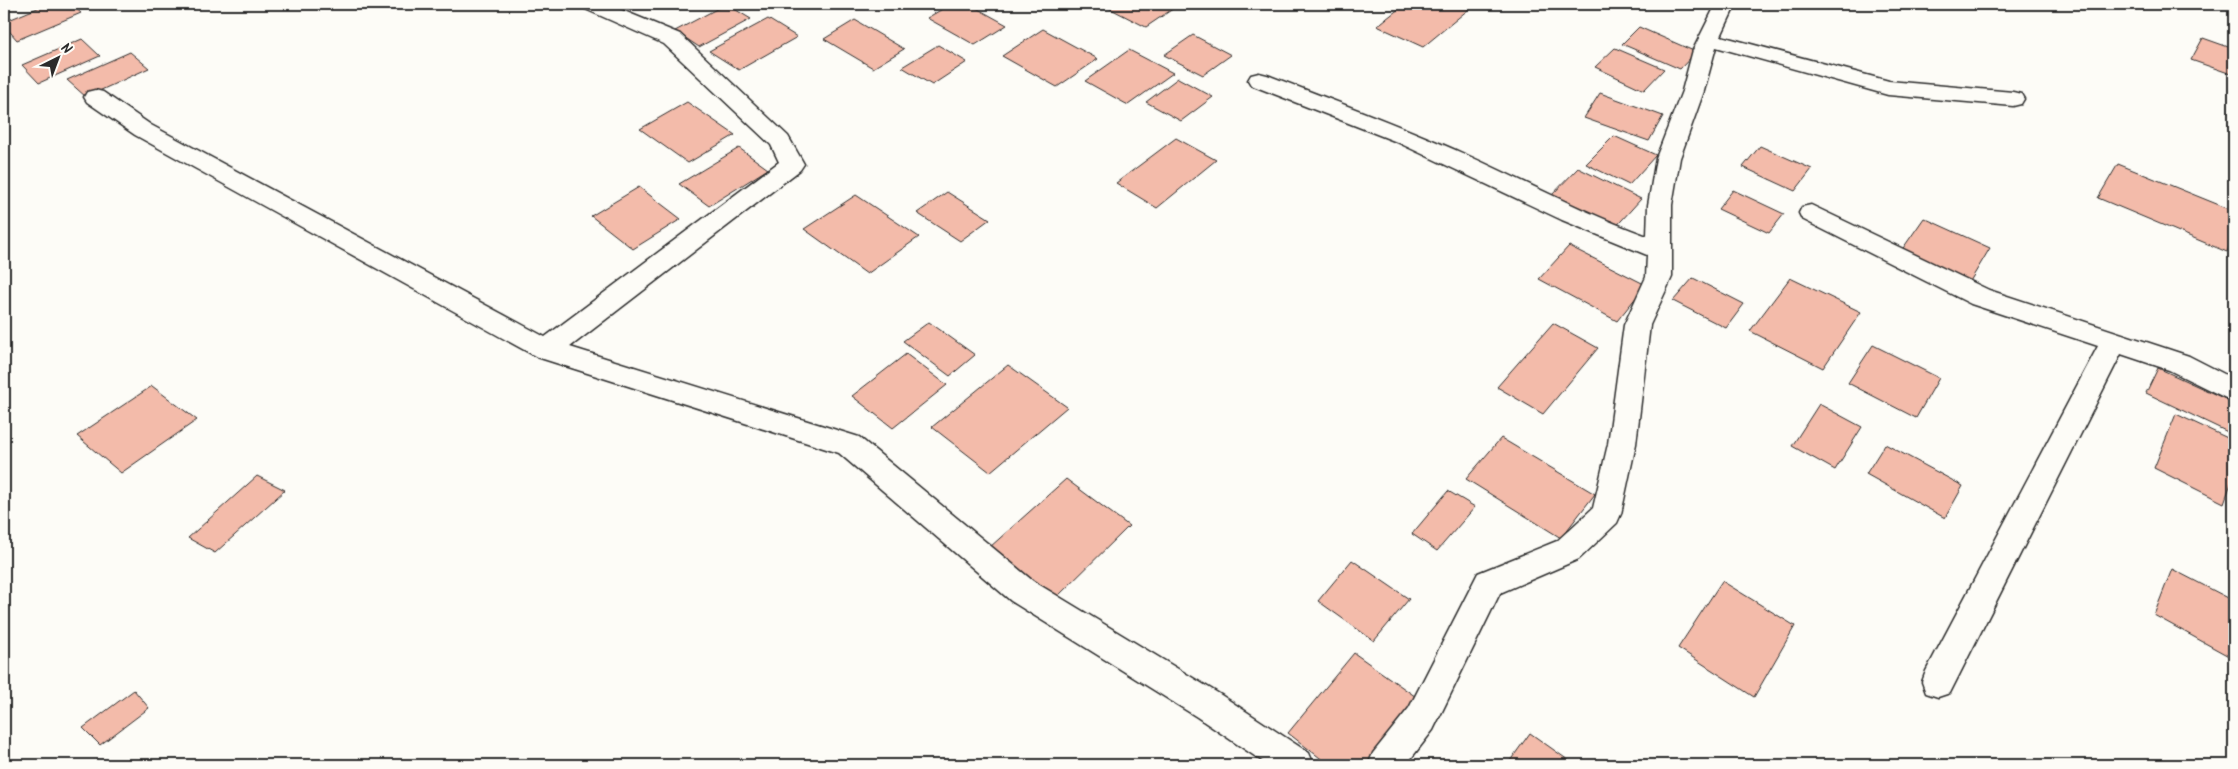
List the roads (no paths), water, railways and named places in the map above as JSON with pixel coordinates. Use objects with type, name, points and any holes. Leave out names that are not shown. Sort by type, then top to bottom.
[{"type":"street","points":[[547,350],[792,164],[780,141],[672,39],[590,4]]},
{"type":"street","points":[[1385,765],[1421,719],[1488,583],[1568,550],[1606,514],[1622,444],[1636,325],[1659,278],[1660,205],[1668,158],[1709,39],[1726,4]]},
{"type":"street","points":[[1709,39],[1888,88],[2013,99]]},
{"type":"street","points":[[1259,80],[1426,146],[1544,204],[1617,236],[1659,250]]},
{"type":"street","points":[[95,97],[143,130],[547,350],[849,445],[1022,591],[1209,706],[1297,765]]},
{"type":"street","points":[[1810,213],[1980,298],[2179,363],[2234,391]]},
{"type":"street","points":[[1938,682],[2114,342]]}]
